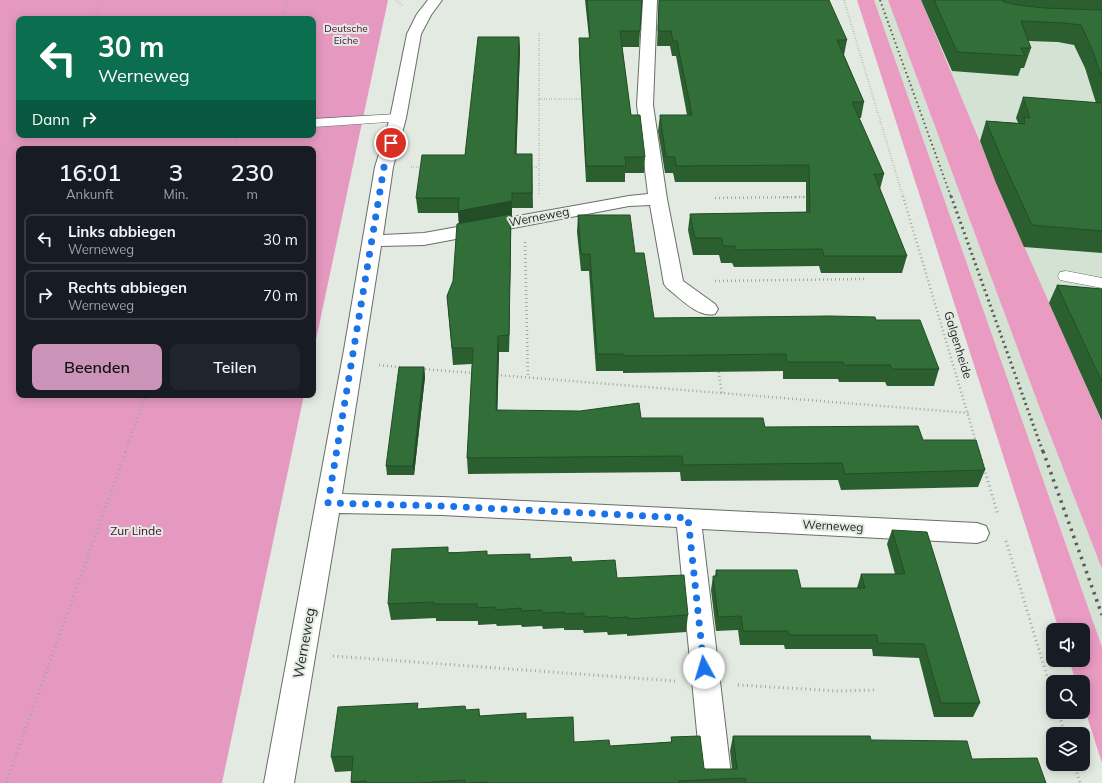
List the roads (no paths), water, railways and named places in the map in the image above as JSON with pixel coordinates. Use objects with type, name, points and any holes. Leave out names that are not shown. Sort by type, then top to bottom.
[{"type":"street","name":"Werneweg","points":[[279,783],[373,241],[384,167],[398,118],[414,34],[424,14],[435,0]]},
{"type":"street","points":[[650,0],[645,105],[658,199],[674,284],[708,309]]},
{"type":"street","name":"Werneweg","points":[[373,241],[424,239],[629,201],[658,199]]},
{"type":"street","name":"Werneweg","points":[[328,503],[442,506],[977,533]]},
{"type":"street","points":[[688,518],[717,783]]},
{"type":"lane","points":[[316,123],[398,118]]},
{"type":"lane","points":[[1066,276],[1102,283]]},
{"type":"railway","points":[[880,0],[951,197]]},
{"type":"railway","points":[[951,196],[1043,452]]},
{"type":"railway","points":[[1043,451],[1102,615]]},
{"type":"park label","name":"Deutsche Eiche","points":[[346,34]]},
{"type":"park label","name":"Zur Linde","points":[[136,531]]}]
